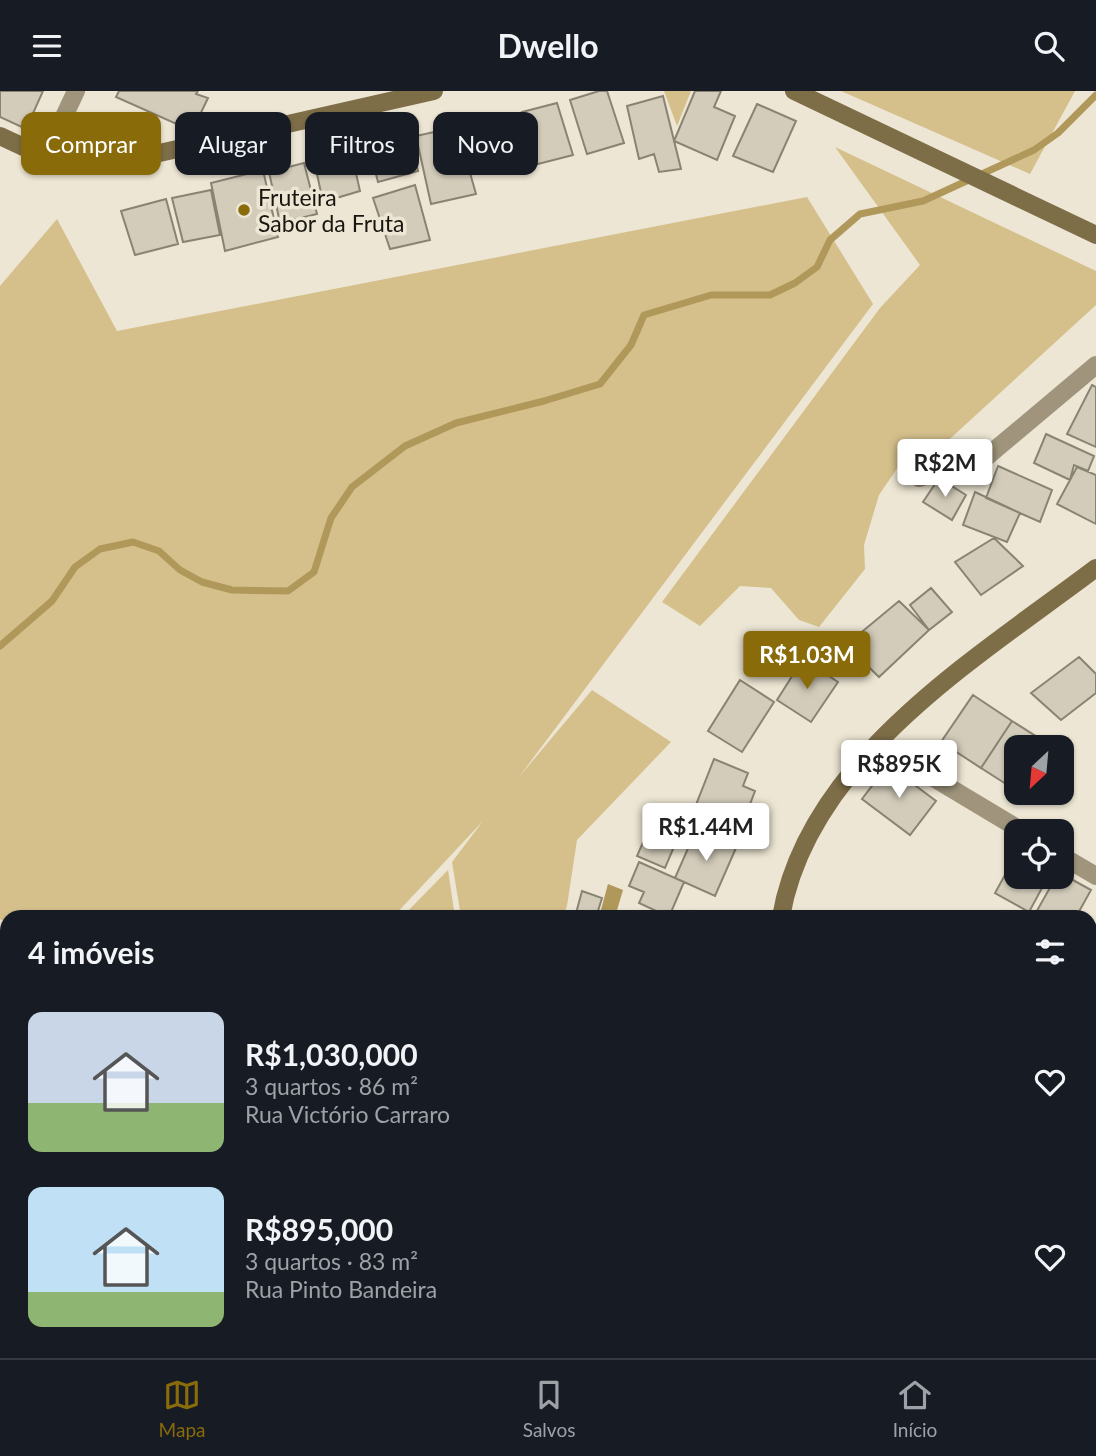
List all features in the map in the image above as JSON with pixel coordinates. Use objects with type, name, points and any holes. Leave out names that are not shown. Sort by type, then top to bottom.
[{"type":"main road","points":[[161,153],[434,91]]},
{"type":"main road","points":[[794,91],[1096,235]]},
{"type":"main road","points":[[0,136],[21,146]]},
{"type":"main road","points":[[783,910],[791,875],[816,821],[848,776],[877,744],[904,716],[951,677],[1096,568]]},
{"type":"street","points":[[66,112],[76,91]]},
{"type":"street","points":[[919,478],[984,459],[1096,365]]},
{"type":"street","points":[[877,744],[1004,820]]},
{"type":"street","points":[[1074,863],[1096,876]]},
{"type":"shaded area","points":[[664,91],[691,91],[677,126]]},
{"type":"shaded area","points":[[841,91],[1075,91],[1030,174]]},
{"type":"shaded area","points":[[835,147],[1096,271],[1096,305],[929,458],[898,467],[879,495],[864,545],[865,569],[819,627],[799,620],[771,588],[740,586],[700,626],[662,602],[880,308],[920,265]]},
{"type":"shaded area","points":[[807,197],[873,304],[519,777],[592,690],[671,742],[577,840],[566,910],[460,910],[452,862],[483,821],[400,910],[0,910],[0,286],[57,219],[117,331]]},
{"type":"shaded area","points":[[448,870],[454,910],[409,910]]},
{"type":"shaded area","points":[[608,884],[623,890],[617,910],[601,910]]},
{"type":"building","points":[[0,91],[43,91],[34,112],[21,112],[21,127],[0,117]]},
{"type":"building","points":[[119,91],[198,91],[196,94],[208,98],[201,112],[175,112],[175,123],[161,117],[161,112],[150,112],[116,97]]},
{"type":"building","points":[[607,91],[624,143],[587,154],[570,100]]},
{"type":"building","points":[[695,91],[721,91],[714,107],[735,116],[717,160],[674,141]]},
{"type":"building","points":[[663,96],[681,169],[659,172],[654,154],[639,159],[627,106]]},
{"type":"building","points":[[557,103],[573,155],[538,164],[538,112],[522,112]]},
{"type":"building","points":[[757,104],[796,121],[773,172],[733,156]]},
{"type":"building","points":[[433,132],[433,175],[471,175],[476,194],[431,204],[419,150],[419,135]]},
{"type":"building","points":[[304,163],[317,214],[280,223],[270,175],[291,175],[291,166]]},
{"type":"building","name":"Fruteira Sabor da Fruta","points":[[243,175],[264,175],[278,237],[225,251],[211,183]]},
{"type":"building","points":[[317,175],[356,175],[360,191],[323,202]]},
{"type":"building","points":[[376,175],[403,175],[378,182]]},
{"type":"building","points":[[415,185],[430,240],[390,249],[373,198]]},
{"type":"building","points":[[211,190],[220,235],[183,242],[172,198]]},
{"type":"building","points":[[166,199],[178,244],[135,255],[121,211]]},
{"type":"building","points":[[1092,385],[1096,387],[1096,447],[1067,434]]},
{"type":"building","points":[[1046,434],[1094,456],[1088,471],[1074,465],[1070,480],[1034,463]]},
{"type":"building","points":[[998,466],[1052,490],[1040,522],[986,498]]},
{"type":"building","points":[[1077,467],[1096,475],[1096,524],[1057,504]]},
{"type":"building","points":[[939,478],[966,495],[952,520],[923,502]]},
{"type":"building","points":[[975,492],[1020,513],[1007,542],[963,525]]},
{"type":"building","points":[[994,538],[1023,566],[981,595],[955,562]]},
{"type":"building","points":[[931,588],[952,612],[929,630],[910,605]]},
{"type":"building","points":[[899,601],[929,630],[879,677],[846,645]]},
{"type":"building","points":[[1079,657],[1096,674],[1096,693],[1061,720],[1031,693]]},
{"type":"building","points":[[803,659],[838,682],[811,722],[777,700]]},
{"type":"building","points":[[740,680],[774,702],[742,752],[708,731]]},
{"type":"building","points":[[973,695],[1012,721],[981,768],[941,742]]},
{"type":"building","points":[[1012,721],[1034,735],[1004,735],[1004,783],[981,768]]},
{"type":"building","points":[[714,759],[748,773],[743,786],[755,791],[739,833],[692,815]]},
{"type":"building","points":[[888,765],[936,801],[910,835],[862,799]]},
{"type":"building","points":[[696,830],[736,848],[715,896],[675,878]]},
{"type":"building","points":[[648,831],[676,842],[665,868],[637,856]]},
{"type":"building","points":[[639,862],[684,882],[672,910],[654,910],[639,903],[644,892],[629,886]]},
{"type":"building","points":[[1004,877],[1004,889],[1041,889],[1030,910],[995,893]]},
{"type":"building","points":[[1074,881],[1091,890],[1080,910],[1037,910],[1049,889],[1074,889]]},
{"type":"building","points":[[582,891],[602,898],[598,910],[577,910]]},
{"type":"waterway","points":[[0,646],[52,601],[75,567],[100,549],[133,542],[159,551],[180,570],[202,582],[232,590],[288,591],[314,572],[331,518],[352,487],[405,446],[456,423],[600,384],[631,345],[644,315],[711,295],[770,295],[795,283],[817,267],[830,240],[860,214],[923,201],[1034,150],[1058,133],[1096,95]]},
{"type":"place","name":"Fruteira Sabor da Fruta","points":[[244,210]]}]
